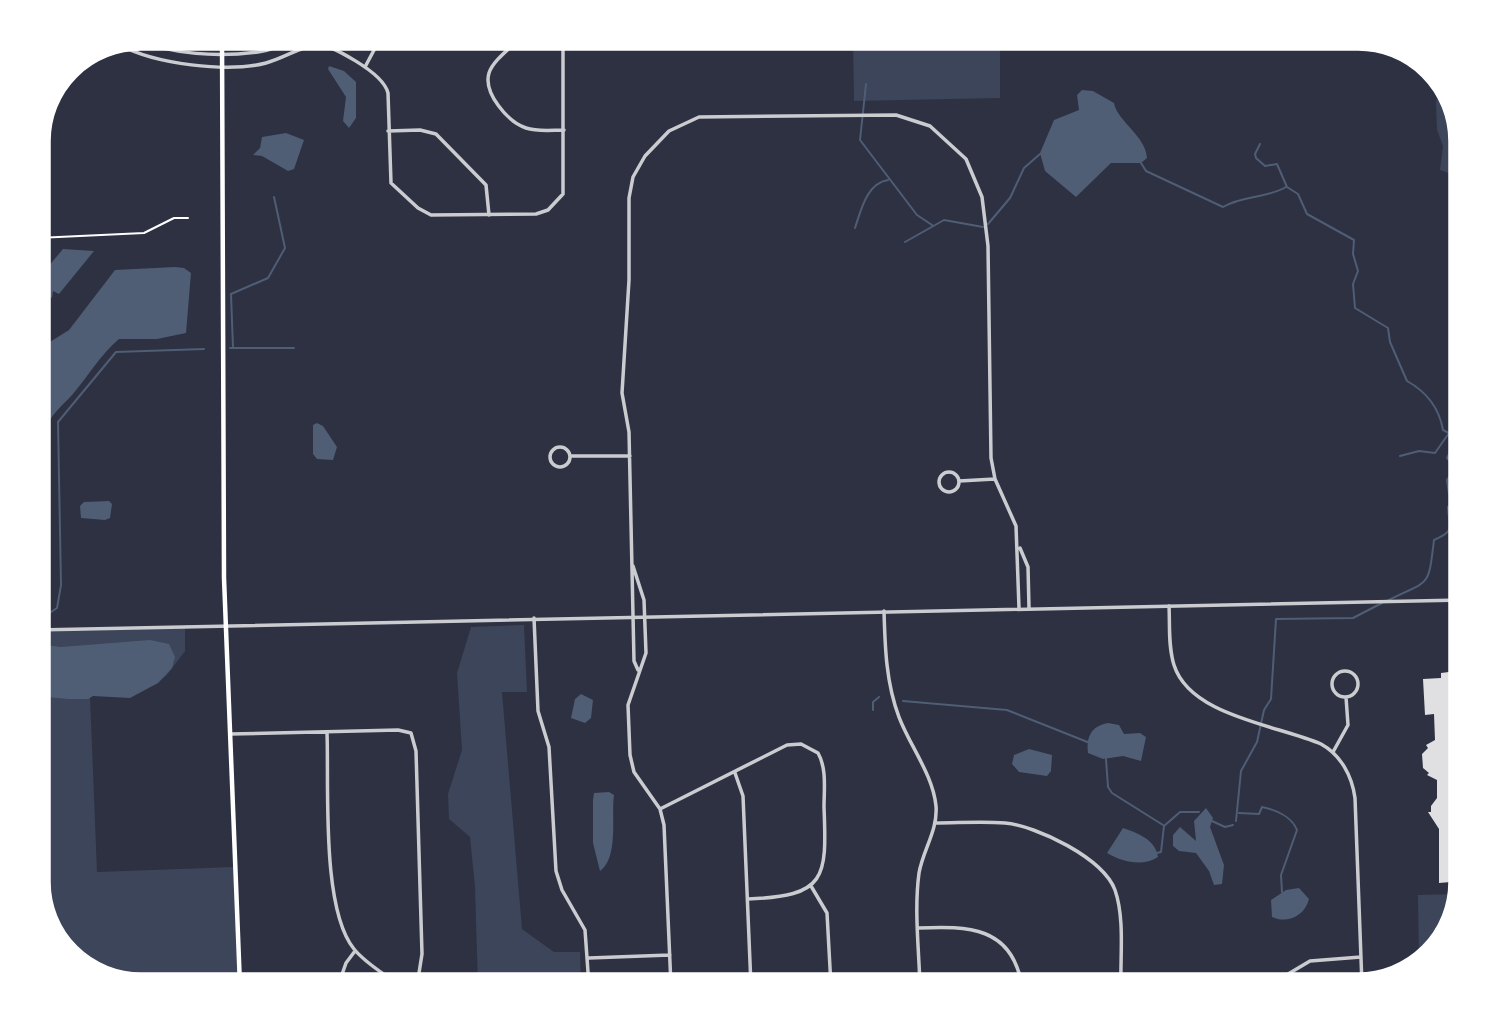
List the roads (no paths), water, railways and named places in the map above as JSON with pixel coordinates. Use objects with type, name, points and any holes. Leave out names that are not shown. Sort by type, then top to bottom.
[{"type":"main road","points":[[222,52],[226,625],[240,974]]},
{"type":"street","points":[[169,49],[222,52],[270,49]]},
{"type":"street","points":[[283,49],[284,56]]},
{"type":"street","points":[[131,50],[160,61],[187,65],[222,65],[263,64],[304,49]]},
{"type":"street","points":[[329,49],[379,76],[386,86],[391,183],[418,208],[438,216],[542,213],[560,198],[565,184],[563,49]]},
{"type":"street","points":[[365,68],[375,49]]},
{"type":"street","points":[[510,49],[491,68],[488,76],[491,94],[521,126],[536,130],[564,130]]},
{"type":"street","points":[[262,51],[263,64]]},
{"type":"street","points":[[638,670],[634,661],[629,432],[622,393],[629,280],[629,198],[634,177],[645,156],[669,131],[699,117],[877,113],[896,115],[930,126],[952,143],[966,159],[982,197],[988,246],[991,458],[995,479],[1012,513],[1018,543],[1019,608]]},
{"type":"street","points":[[388,131],[421,130],[436,134],[486,185],[489,215]]},
{"type":"street","points":[[561,446],[569,451],[570,456],[567,465],[561,467],[553,464],[550,459],[552,450],[561,446]]},
{"type":"street","points":[[570,456],[630,456]]},
{"type":"street","points":[[947,471],[956,474],[959,481],[956,489],[949,492],[941,489],[938,481],[947,471]]},
{"type":"street","points":[[959,481],[995,479]]},
{"type":"street","points":[[1018,543],[1028,567],[1029,608]]},
{"type":"street","points":[[632,563],[643,595],[645,655],[628,705],[630,760],[637,779],[660,809],[666,835],[671,974]]},
{"type":"street","points":[[49,629],[1450,600]]},
{"type":"street","points":[[1169,606],[1173,663],[1193,694],[1217,708],[1316,742],[1333,752],[1347,771],[1354,789],[1362,974]]},
{"type":"street","points":[[884,611],[885,653],[891,691],[911,748],[933,791],[935,823],[919,872],[920,974]]},
{"type":"street","points":[[534,618],[538,711],[549,747],[556,872],[562,890],[583,924],[589,974]]},
{"type":"street","points":[[1343,672],[1354,676],[1357,683],[1353,694],[1346,697],[1338,695],[1332,688],[1335,676],[1343,672]]},
{"type":"street","points":[[1333,752],[1348,725],[1346,697]]},
{"type":"street","points":[[230,734],[398,730],[411,733],[414,740],[422,954],[418,974]]},
{"type":"street","points":[[327,731],[333,894],[337,916],[355,951],[385,974]]},
{"type":"street","points":[[660,809],[793,743],[805,745],[818,753],[823,769],[826,853],[823,868],[811,886],[788,897],[748,899]]},
{"type":"street","points":[[735,773],[743,796],[751,974]]},
{"type":"street","points":[[935,823],[995,823],[1021,827],[1079,853],[1098,865],[1111,881],[1118,902],[1121,974]]},
{"type":"street","points":[[811,886],[827,914],[830,974]]},
{"type":"street","points":[[918,928],[968,928],[988,934],[1009,953],[1018,974]]},
{"type":"street","points":[[342,974],[355,951]]},
{"type":"street","points":[[589,958],[670,955]]},
{"type":"street","points":[[1288,974],[1310,961],[1361,957]]},
{"type":"waterway","points":[[866,84],[860,140],[917,215],[932,225]]},
{"type":"waterway","points":[[1260,144],[1256,158],[1265,166],[1277,164],[1287,187],[1298,194],[1307,214],[1354,240],[1353,254],[1358,271],[1353,284],[1355,308],[1388,328],[1390,342],[1407,381],[1430,401],[1443,430],[1449,433]]},
{"type":"waterway","points":[[988,224],[1010,198],[1024,168],[1040,154]]},
{"type":"waterway","points":[[1141,163],[1146,171],[1223,207],[1238,200],[1270,194],[1286,187]]},
{"type":"waterway","points":[[855,228],[870,192],[875,186],[888,180]]},
{"type":"waterway","points":[[233,348],[231,294],[268,278],[285,248],[274,197]]},
{"type":"waterway","points":[[905,242],[944,220],[983,227]]},
{"type":"waterway","points":[[230,348],[294,348]]},
{"type":"waterway","points":[[49,613],[57,608],[61,585],[58,422],[116,352],[204,349]]},
{"type":"waterway","points":[[1400,456],[1419,451],[1435,453],[1449,433]]},
{"type":"waterway","points":[[1450,452],[1447,458],[1450,462]]},
{"type":"waterway","points":[[1450,476],[1447,480],[1450,495]]},
{"type":"waterway","points":[[1450,506],[1450,523]]},
{"type":"waterway","points":[[1387,601],[1424,581],[1430,568],[1434,540],[1446,533],[1450,527]]},
{"type":"waterway","points":[[1236,821],[1241,771],[1257,742],[1264,710],[1271,699],[1276,619],[1353,618],[1382,603]]},
{"type":"waterway","points":[[873,710],[873,702],[879,697]]},
{"type":"waterway","points":[[903,701],[1007,710],[1090,743]]},
{"type":"waterway","points":[[1106,759],[1108,787],[1112,793],[1163,825]]},
{"type":"waterway","points":[[1239,813],[1259,814],[1262,807],[1283,815],[1295,825],[1297,830],[1281,875],[1282,892]]},
{"type":"waterway","points":[[1157,853],[1161,852],[1164,826],[1180,812],[1199,812]]},
{"type":"waterway","points":[[1212,821],[1225,827],[1233,825]]}]
